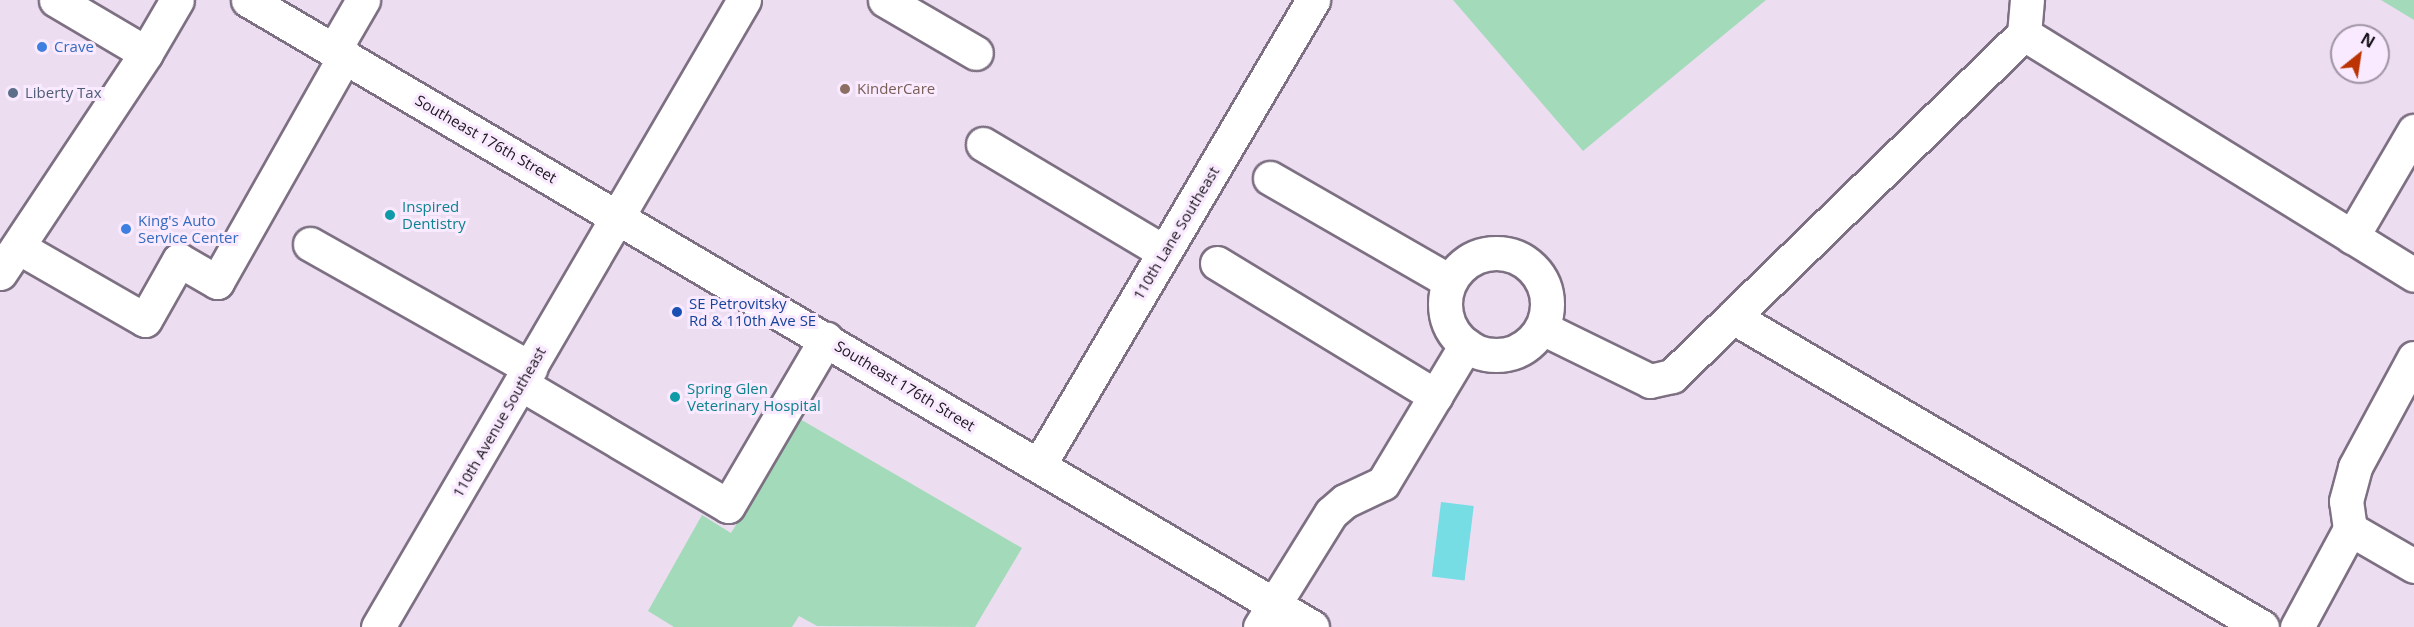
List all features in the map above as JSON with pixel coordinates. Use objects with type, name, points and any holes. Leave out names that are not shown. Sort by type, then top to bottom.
[{"type":"street","points":[[56,0],[146,53]]},
{"type":"street","points":[[177,0],[146,53],[9,260],[145,320],[179,260],[217,282],[339,53],[363,0]]},
{"type":"street","name":"Southeast 176th Street","points":[[248,0],[1039,465],[1267,615],[1312,627]]},
{"type":"street","points":[[885,0],[976,53]]},
{"type":"street","name":"110th Lane Southeast","points":[[1039,465],[1313,0]]},
{"type":"street","points":[[1542,328],[1650,381],[1672,376],[2024,34],[2027,0]]},
{"type":"street","name":"110th Avenue Southeast","points":[[378,627],[745,1]]},
{"type":"street","points":[[2024,34],[2414,275]]},
{"type":"street","points":[[2352,237],[2414,131]]},
{"type":"street","points":[[983,144],[1164,252]]},
{"type":"street","points":[[1270,178],[1449,281]]},
{"type":"street","points":[[310,244],[526,376],[728,507],[826,339]]},
{"type":"street","points":[[1499,253],[1519,258],[1535,270],[1545,288],[1548,308],[1542,328],[1530,344],[1512,353],[1492,356],[1473,350],[1456,339],[1447,321],[1444,301],[1449,281],[1462,265],[1479,255],[1499,253]]},
{"type":"street","points":[[1217,263],[1436,396]]},
{"type":"street","points":[[1732,317],[2262,627]]},
{"type":"street","points":[[1267,615],[1330,513],[1345,501],[1383,483],[1466,345]]},
{"type":"street","points":[[2297,627],[2350,529],[2346,501],[2355,467],[2414,358]]},
{"type":"street","points":[[2350,529],[2414,566]]},
{"type":"green space","points":[[1453,0],[1766,0],[1583,151]]},
{"type":"green space","points":[[2381,0],[2414,0],[2414,20]]},
{"type":"green space","points":[[800,419],[1022,548],[975,627],[817,626],[799,616],[792,627],[674,627],[648,611],[702,515],[731,533]]},
{"type":"water","points":[[1441,502],[1474,506],[1465,580],[1432,576]]},
{"type":"place","name":"Crave","points":[[42,47]]},
{"type":"place","name":"KinderCare","points":[[845,89]]},
{"type":"place","name":"Liberty Tax","points":[[13,93]]},
{"type":"place","name":"Inspired Dentistry","points":[[390,215]]},
{"type":"place","name":"King's Auto Service Center","points":[[126,229]]},
{"type":"place","name":"SE Petrovitsky Rd & 110th Ave SE","points":[[677,312]]},
{"type":"place","name":"Spring Glen Veterinary Hospital","points":[[675,397]]}]
